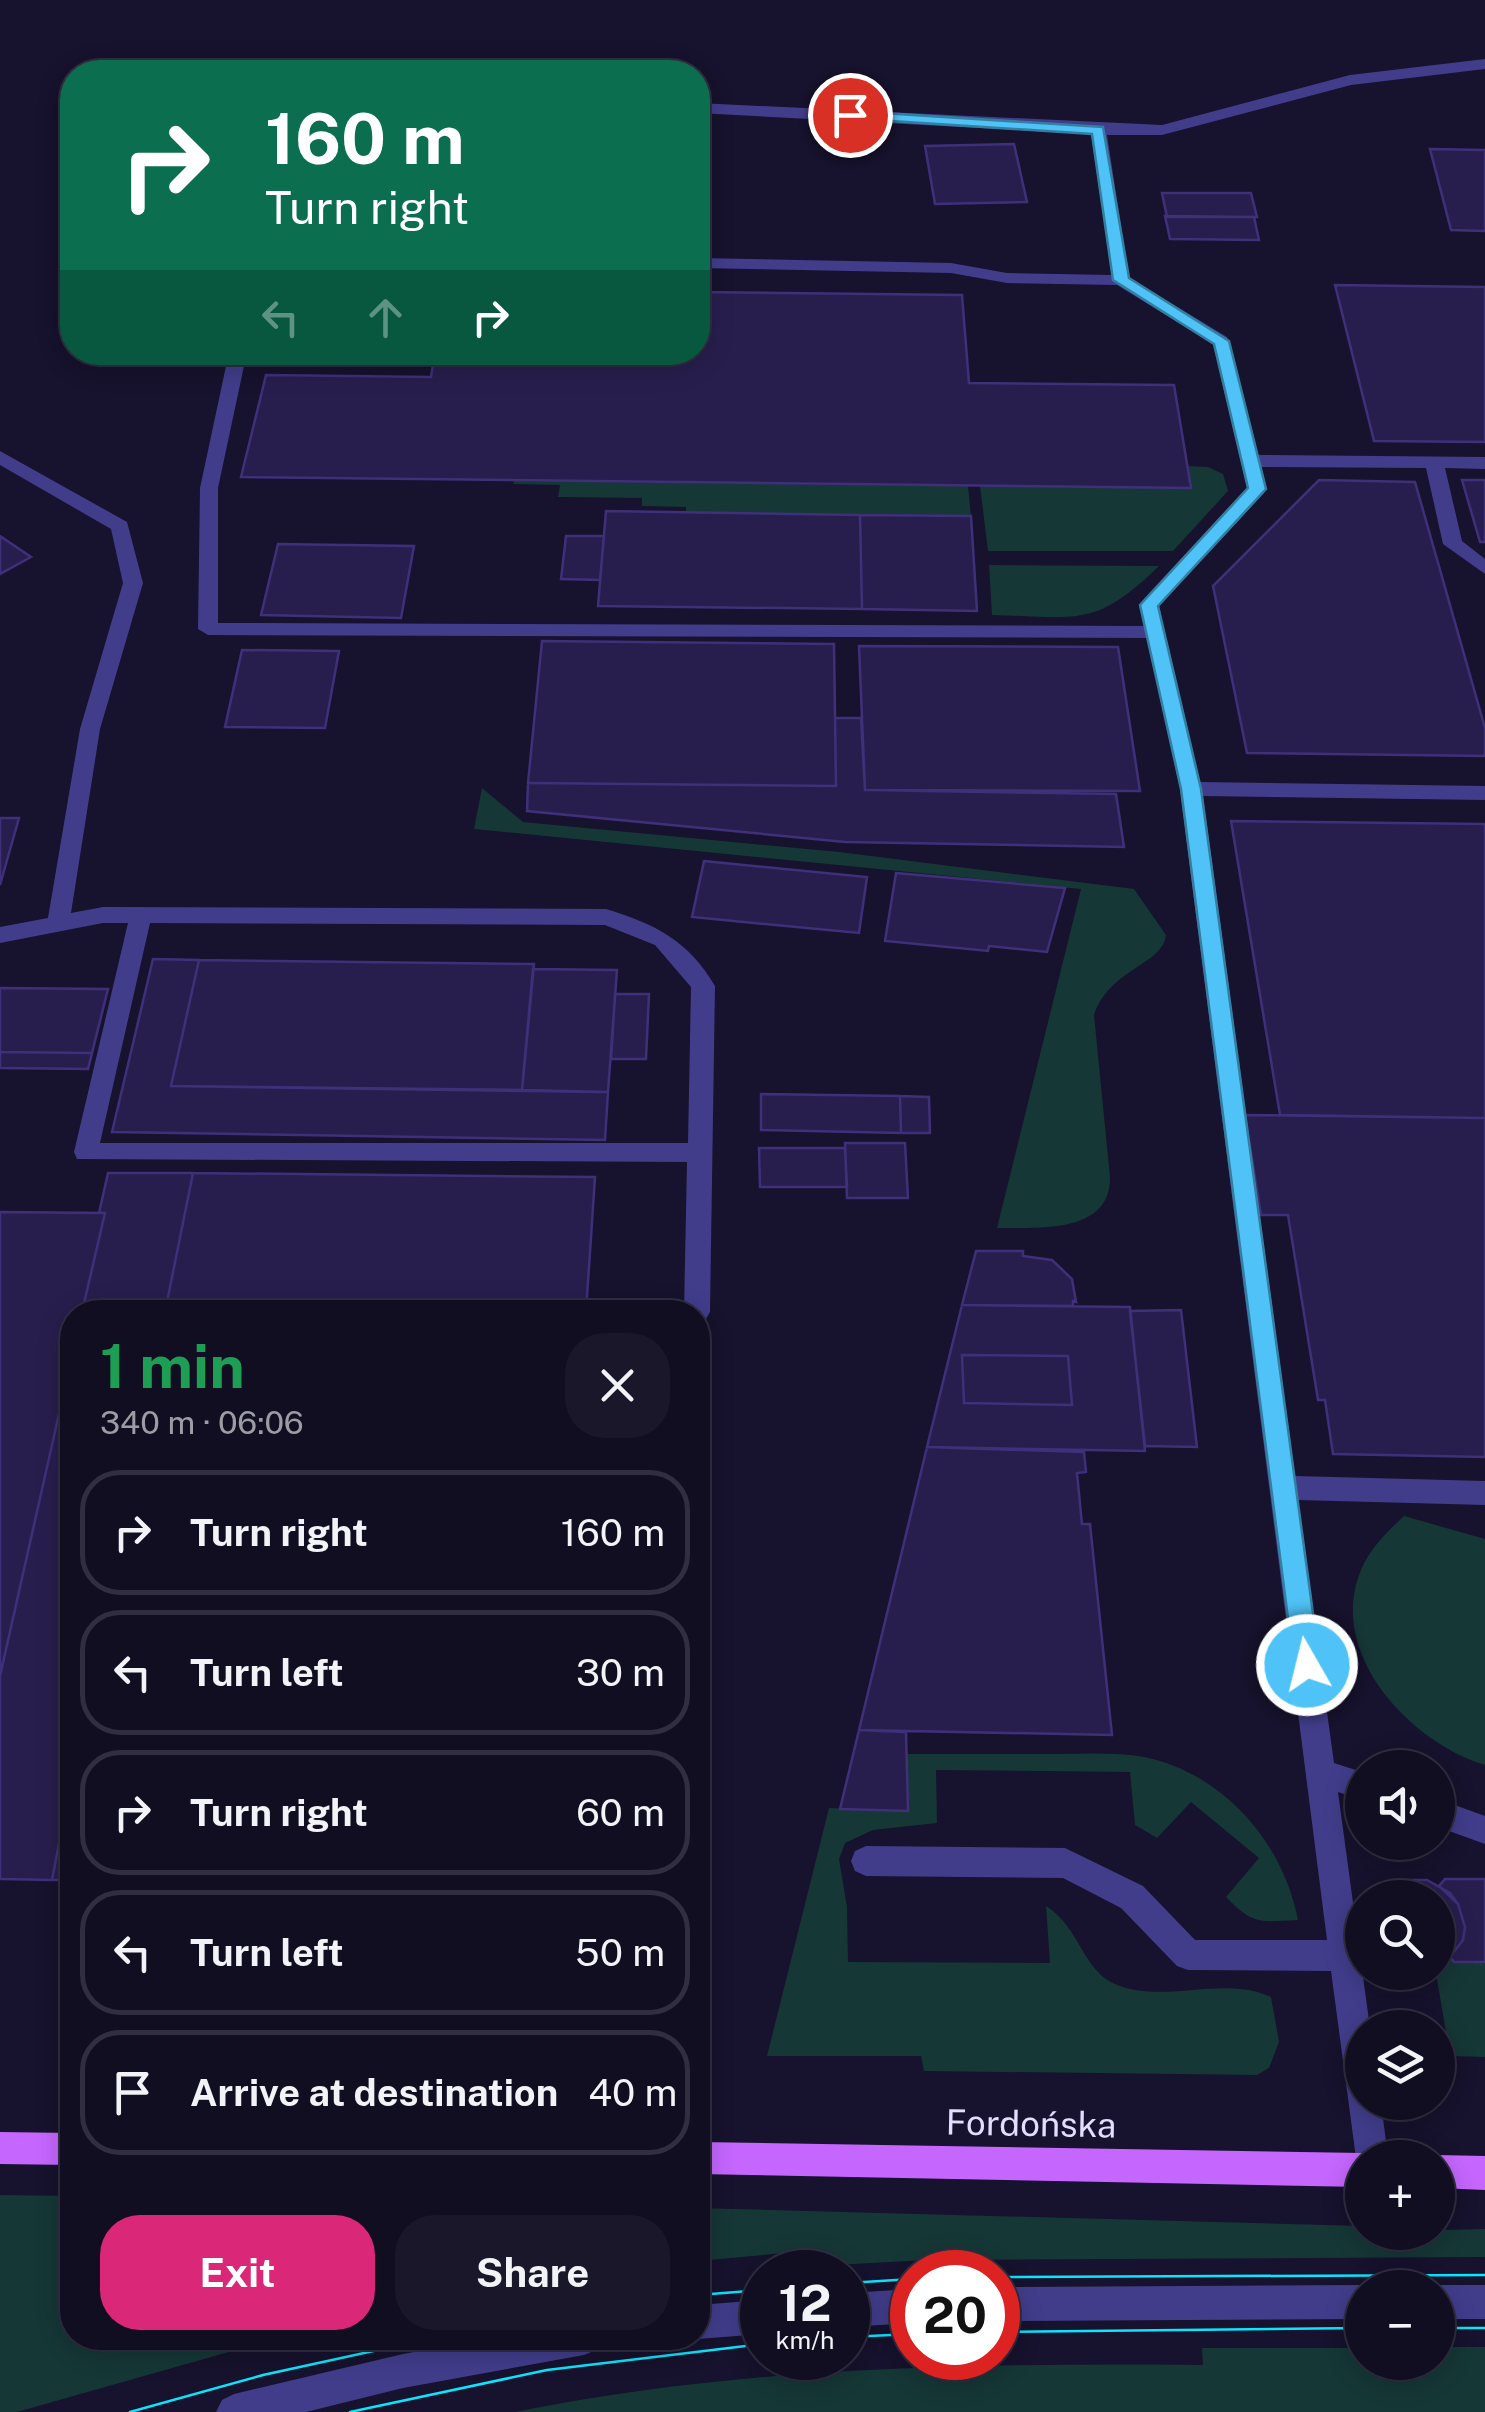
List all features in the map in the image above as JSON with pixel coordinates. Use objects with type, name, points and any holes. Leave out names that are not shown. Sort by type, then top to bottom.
[{"type":"main road","points":[[0,2148],[60,2149]]},
{"type":"main road","name":"Fordońska","points":[[710,2158],[1345,2170]]},
{"type":"main road","points":[[1455,2172],[1485,2173]]},
{"type":"lane","points":[[710,109],[1098,130],[1162,130],[1350,80],[1485,64]]},
{"type":"lane","points":[[1098,130],[1121,280]]},
{"type":"lane","points":[[710,263],[951,268],[1007,278],[1121,280],[1221,341],[1257,489],[1149,605],[1191,789],[1345,1948]]},
{"type":"lane","points":[[235,365],[209,488],[208,630],[1154,632]]},
{"type":"lane","points":[[0,457],[120,526],[133,583],[90,729],[58,924]]},
{"type":"lane","points":[[1250,462],[1485,463]]},
{"type":"lane","points":[[1434,463],[1453,544],[1485,568]]},
{"type":"lane","points":[[1191,789],[1485,793]]},
{"type":"lane","points":[[141,915],[86,1152],[700,1153]]},
{"type":"lane","points":[[0,935],[103,916],[606,917],[678,947],[702,986],[697,1300]]},
{"type":"lane","points":[[1284,1488],[1485,1493]]},
{"type":"lane","points":[[1322,1772],[1345,1780]]},
{"type":"lane","points":[[1455,1819],[1485,1830]]},
{"type":"lane","points":[[866,1861],[1064,1864],[1132,1897],[1188,1954],[1345,1956]]},
{"type":"lane","points":[[1020,2304],[1345,2302]]},
{"type":"lane","points":[[1455,2302],[1485,2302]]},
{"type":"lane","points":[[710,2321],[740,2318]]},
{"type":"lane","points":[[234,2412],[403,2371],[518,2350]]},
{"type":"green space","points":[[1187,466],[1208,467],[1223,474],[1228,491],[1173,551],[988,551],[980,486],[1190,488]]},
{"type":"green space","points":[[514,481],[968,486],[971,516],[686,513],[686,507],[642,506],[642,498],[558,497],[560,485],[513,484]]},
{"type":"green space","points":[[989,565],[1159,566],[1118,601],[1100,610],[1045,617],[992,615]]},
{"type":"green space","points":[[482,788],[523,822],[839,852],[1134,889],[1166,935],[1156,954],[1112,987],[1094,1015],[1110,1177],[1107,1196],[1098,1209],[1068,1224],[997,1228],[1081,889],[474,829]]},
{"type":"green space","points":[[1404,1516],[1485,1539],[1485,1765],[1457,1754],[1404,1716],[1365,1663],[1355,1633],[1353,1602],[1361,1570],[1385,1534]]},
{"type":"green space","points":[[906,1754],[1113,1754],[1173,1765],[1223,1795],[1264,1838],[1279,1864],[1298,1920],[1258,1920],[1243,1913],[1226,1897],[1259,1858],[1191,1802],[1157,1838],[1135,1825],[1130,1772],[936,1770],[937,1823],[873,1830],[845,1843],[839,1859],[847,1907],[848,1962],[1050,1963],[1046,1906],[1067,1926],[1096,1970],[1117,1985],[1156,1992],[1234,1989],[1271,1997],[1279,2042],[1269,2068],[1257,2075],[924,2071],[921,2056],[767,2056],[829,1808],[908,1811]]},
{"type":"green space","points":[[1455,1962],[1485,1962],[1485,2057],[1455,2056],[1455,2010],[1442,2010],[1439,1990],[1455,1990]]},
{"type":"green space","points":[[0,2195],[60,2196],[60,2350],[236,2350],[17,2412],[0,2412]]},
{"type":"green space","points":[[710,2208],[1345,2226],[1345,2250],[1455,2250],[1455,2230],[1485,2229],[1485,2257],[1020,2260],[1020,2250],[890,2250],[890,2262],[870,2263],[870,2250],[740,2250],[740,2257],[710,2260]]},
{"type":"green space","points":[[1455,2347],[1485,2347],[1485,2412],[515,2412],[740,2379],[870,2380],[870,2370],[890,2369],[890,2380],[1020,2380],[1020,2365],[1203,2365],[1202,2348],[1345,2348],[1345,2380],[1455,2380]]},
{"type":"building","points":[[1014,144],[1027,202],[935,204],[925,146]]},
{"type":"building","points":[[1430,149],[1485,150],[1485,231],[1451,230]]},
{"type":"building","points":[[1162,193],[1251,193],[1257,217],[1167,217]]},
{"type":"building","points":[[1165,216],[1254,217],[1259,240],[1170,239]]},
{"type":"building","points":[[1335,285],[1485,287],[1485,442],[1374,441]]},
{"type":"building","points":[[710,292],[962,295],[969,383],[1174,385],[1191,488],[241,477],[266,375],[431,377],[433,365],[710,365]]},
{"type":"building","points":[[1319,480],[1415,482],[1485,728],[1485,756],[1247,753],[1213,586]]},
{"type":"building","points":[[1462,480],[1485,480],[1485,542],[1480,542]]},
{"type":"building","points":[[606,511],[860,515],[862,609],[598,606]]},
{"type":"building","points":[[860,515],[971,516],[977,611],[862,609]]},
{"type":"building","points":[[0,536],[31,557],[0,574]]},
{"type":"building","points":[[566,536],[604,536],[600,580],[561,579]]},
{"type":"building","points":[[278,544],[414,546],[401,618],[261,615]]},
{"type":"building","points":[[542,641],[834,644],[836,786],[528,783]]},
{"type":"building","points":[[859,646],[1118,647],[1140,791],[865,790]]},
{"type":"building","points":[[242,650],[339,651],[325,728],[225,727]]},
{"type":"building","points":[[835,718],[861,718],[865,790],[1116,794],[1124,847],[845,842],[527,811],[528,783],[836,786]]},
{"type":"building","points":[[0,818],[19,818],[0,885]]},
{"type":"building","points":[[1231,821],[1485,824],[1485,1118],[1280,1115]]},
{"type":"building","points":[[704,861],[867,877],[859,933],[692,917]]},
{"type":"building","points":[[896,873],[1065,888],[1047,952],[885,941]]},
{"type":"building","points":[[153,959],[199,960],[171,1086],[608,1092],[605,1140],[112,1132]]},
{"type":"building","points":[[199,960],[534,964],[522,1090],[171,1086]]},
{"type":"building","points":[[533,969],[617,970],[608,1092],[522,1090]]},
{"type":"building","points":[[0,988],[108,989],[92,1053],[0,1052]]},
{"type":"building","points":[[615,994],[649,994],[646,1059],[611,1059]]},
{"type":"building","points":[[0,1052],[92,1053],[88,1069],[0,1068]]},
{"type":"building","points":[[761,1094],[900,1096],[901,1133],[761,1130]]},
{"type":"building","points":[[900,1096],[929,1097],[930,1133],[901,1133]]},
{"type":"building","points":[[1245,1115],[1485,1118],[1485,1457],[1333,1454],[1325,1400],[1318,1400],[1288,1215],[1261,1215]]},
{"type":"building","points":[[845,1143],[905,1143],[908,1198],[847,1198]]},
{"type":"building","points":[[759,1148],[845,1148],[847,1187],[760,1187]]},
{"type":"building","points":[[108,1173],[193,1173],[167,1300],[85,1300],[105,1213],[99,1213]]},
{"type":"building","points":[[193,1173],[595,1177],[587,1300],[167,1300]]},
{"type":"building","points":[[0,1212],[105,1213],[85,1300],[60,1300],[60,1409],[0,1676]]},
{"type":"building","points":[[976,1251],[1023,1251],[1023,1256],[1052,1260],[1072,1279],[1076,1302],[1073,1306],[962,1305]]},
{"type":"building","points":[[962,1305],[1130,1307],[1145,1451],[927,1447]]},
{"type":"building","points":[[1181,1310],[1197,1447],[1145,1446],[1130,1311]]},
{"type":"building","points":[[962,1355],[1068,1356],[1072,1405],[964,1403]]},
{"type":"building","points":[[60,1409],[60,1839],[52,1880],[0,1879],[0,1676]]},
{"type":"building","points":[[927,1447],[1084,1452],[1086,1472],[1077,1473],[1082,1524],[1090,1524],[1112,1735],[859,1730]]},
{"type":"building","points":[[859,1730],[906,1732],[908,1811],[840,1809]]},
{"type":"building","points":[[60,1839],[60,1880],[52,1880]]},
{"type":"building","points":[[1485,1879],[1485,1962],[1455,1962],[1455,1950],[1463,1940],[1465,1927],[1455,1901],[1455,1880],[1444,1880]]},
{"type":"building","points":[[1455,1900],[1465,1927],[1463,1940],[1455,1950]]},
{"type":"tram line","points":[[1020,2277],[1485,2275]]},
{"type":"tram line","points":[[870,2282],[890,2280]]},
{"type":"tram line","points":[[710,2294],[740,2292]]},
{"type":"tram line","points":[[1020,2332],[1345,2328]]},
{"type":"tram line","points":[[1455,2328],[1485,2328]]},
{"type":"tram line","points":[[870,2336],[890,2335]]},
{"type":"tram line","points":[[350,2412],[547,2370],[740,2347]]},
{"type":"tram line","points":[[130,2412],[263,2375],[378,2350]]},
{"type":"route","points":[[850,115],[1098,130],[1121,280],[1221,341],[1257,489],[1149,605],[1191,789],[1307,1665]]}]
